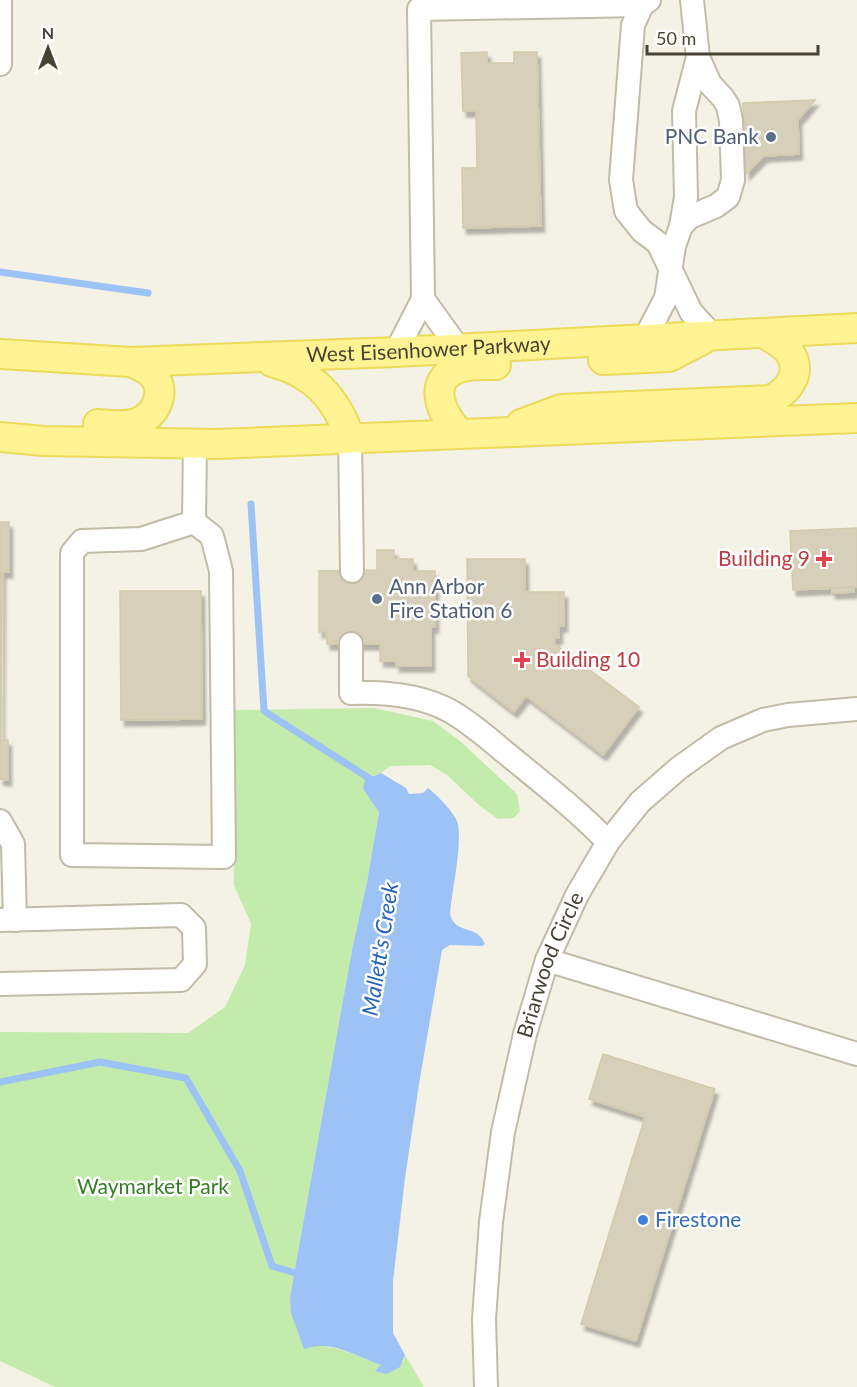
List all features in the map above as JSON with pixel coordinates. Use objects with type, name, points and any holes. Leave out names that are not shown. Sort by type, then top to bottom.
[{"type":"main road","name":"West Eisenhower Parkway","points":[[0,354],[131,362],[396,352],[857,328]]},
{"type":"main road","points":[[496,434],[561,409],[770,400],[782,395],[792,382],[795,367],[790,354],[780,343],[763,333]]},
{"type":"main road","points":[[460,434],[443,412],[440,389],[446,376],[458,369],[477,365],[669,357],[712,335]]},
{"type":"main road","points":[[256,358],[293,368],[312,380],[343,418],[350,438]]},
{"type":"main road","points":[[0,418],[120,425],[135,423],[148,416],[157,405],[160,392],[151,372],[131,362]]},
{"type":"main road","points":[[0,437],[44,441],[195,443],[496,434],[857,418]]},
{"type":"street","points":[[0,0],[0,64]]},
{"type":"street","points":[[681,226],[690,217],[716,206],[728,197],[733,180],[731,121],[728,106],[710,84],[698,57],[692,0]]},
{"type":"street","points":[[646,2],[633,25],[621,180],[626,211],[642,231],[658,243],[691,312],[712,335]]},
{"type":"street","points":[[396,352],[423,299],[419,9],[646,2]]},
{"type":"street","points":[[645,338],[666,298],[674,246],[681,226],[686,197],[684,111],[698,57]]},
{"type":"street","points":[[423,299],[459,349]]},
{"type":"street","points":[[350,438],[352,571]]},
{"type":"street","points":[[194,522],[195,443]]},
{"type":"street","points":[[194,522],[212,536],[221,571],[224,857],[72,855],[72,553],[82,541],[141,539],[194,522]]},
{"type":"street","points":[[351,644],[351,693],[374,692],[398,695],[448,710],[470,724],[584,817],[609,842]]},
{"type":"street","name":"Briarwood Circle","points":[[486,1387],[484,1319],[491,1222],[503,1132],[525,1034],[547,960],[577,895],[609,842],[640,802],[679,768],[721,738],[763,720],[788,715],[857,709]]},
{"type":"street","points":[[0,821],[14,844],[8,920],[181,915],[194,928],[195,964],[181,980],[0,984]]},
{"type":"street","points":[[547,960],[857,1054]]},
{"type":"green space","name":"Waymarket Park","points":[[374,708],[433,721],[460,741],[517,794],[520,811],[514,818],[498,819],[480,806],[447,775],[430,765],[390,766],[372,776],[363,789],[379,812],[290,1297],[314,1346],[340,1349],[382,1365],[376,1370],[404,1361],[405,1355],[424,1387],[55,1387],[0,1361],[0,1032],[188,1033],[225,1007],[245,965],[251,924],[234,885],[235,710]]},
{"type":"water","points":[[381,773],[406,788],[409,794],[423,793],[428,788],[454,815],[458,824],[459,845],[450,914],[457,925],[477,934],[485,944],[482,946],[450,945],[442,950],[405,1178],[393,1281],[393,1333],[405,1355],[400,1367],[387,1374],[375,1371],[381,1365],[334,1347],[314,1346],[304,1349],[291,1313],[290,1297],[379,812],[363,789],[365,780]]},
{"type":"building","points":[[487,52],[487,63],[514,63],[514,52],[537,52],[541,226],[463,228],[462,168],[477,168],[476,111],[463,111],[461,53]]},
{"type":"building","name":"PNC Bank","points":[[815,100],[798,120],[799,154],[764,156],[746,174],[743,103]]},
{"type":"building","points":[[0,522],[9,522],[9,572],[2,572],[1,740],[8,740],[8,780],[0,779]]},
{"type":"building","name":"Building 9","points":[[857,528],[857,587],[793,590],[790,531]]},
{"type":"building","name":"Ann Arbor Fire Station 6","points":[[377,550],[394,550],[394,559],[413,559],[413,571],[435,571],[435,627],[431,627],[431,666],[396,666],[396,661],[380,661],[380,644],[327,644],[326,632],[319,632],[319,571],[377,570]]},
{"type":"building","name":"Building 10","points":[[467,559],[525,559],[525,592],[559,592],[559,638],[555,638],[555,644],[639,707],[603,755],[526,696],[514,712],[468,676]]},
{"type":"building","points":[[854,587],[854,592],[832,593],[832,588]]},
{"type":"building","points":[[120,591],[201,591],[202,719],[121,720]]},
{"type":"building","points":[[559,592],[564,592],[564,626],[559,626]]},
{"type":"building","name":"Firestone","points":[[603,1054],[715,1089],[636,1341],[581,1324],[645,1117],[589,1099]]},
{"type":"waterway","name":"Mallett's Creek","points":[[0,272],[148,293]]},
{"type":"waterway","name":"Mallett's Creek","points":[[251,504],[264,711],[375,782]]},
{"type":"waterway","points":[[0,1082],[100,1062],[186,1078],[240,1171],[272,1266],[302,1275]]},
{"type":"place","name":"PNC Bank","points":[[771,137]]},
{"type":"place","name":"Building 9","points":[[824,559]]},
{"type":"place","name":"Ann Arbor Fire Station 6","points":[[377,599]]},
{"type":"place","name":"Building 10","points":[[522,660]]},
{"type":"place","name":"Firestone","points":[[643,1220]]}]
